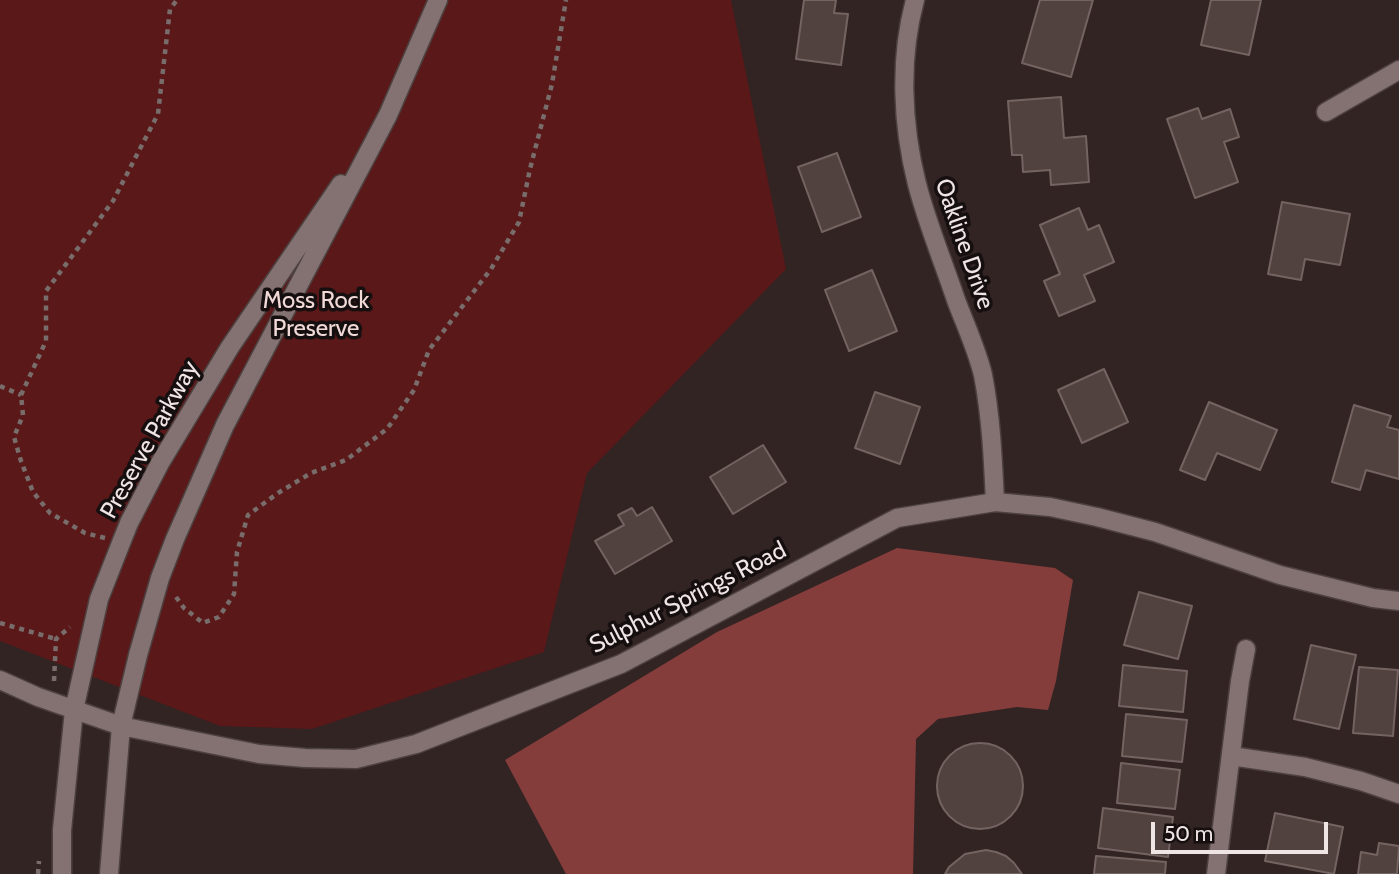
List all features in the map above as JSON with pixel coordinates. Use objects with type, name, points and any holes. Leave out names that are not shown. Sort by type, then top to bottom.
[{"type":"street","name":"Preserve Parkway","points":[[109,874],[121,726],[160,578],[225,425],[388,115],[438,0]]},
{"type":"street","name":"Oakline Drive","points":[[915,0],[905,59],[908,139],[917,184],[982,373],[991,433],[995,502]]},
{"type":"street","points":[[1326,112],[1399,70]]},
{"type":"street","name":"Preserve Parkway","points":[[62,874],[62,830],[74,710],[99,599],[129,523],[160,463],[230,347],[388,115]]},
{"type":"street","name":"Sulphur Springs Road","points":[[0,680],[38,697],[121,726],[258,754],[356,759],[416,744],[621,664],[897,517],[995,502],[1050,507],[1097,517],[1155,532],[1280,575],[1373,598],[1399,601]]},
{"type":"street","points":[[1216,874],[1246,649]]},
{"type":"street","points":[[1231,756],[1305,767],[1399,794]]},
{"type":"path","points":[[121,543],[85,533],[50,513],[33,492],[14,437],[23,415],[21,395],[46,341],[46,291],[113,201],[158,114],[170,9],[177,0]]},
{"type":"path","points":[[160,578],[184,608],[203,623],[219,617],[234,594],[237,552],[248,515],[311,473],[346,460],[387,429],[414,390],[429,350],[491,269],[519,222],[552,83],[566,0]]},
{"type":"path","points":[[0,386],[21,395]]},
{"type":"path","points":[[0,623],[56,639]]},
{"type":"green space","name":"Moss Rock Preserve","points":[[0,0],[731,0],[786,269],[587,473],[544,652],[312,729],[220,726],[0,641]]},
{"type":"shaded area","points":[[897,548],[1055,568],[1073,580],[1056,681],[1048,710],[1017,707],[938,719],[916,739],[913,874],[566,874],[505,760],[717,632]]},
{"type":"building","points":[[804,0],[836,0],[834,13],[848,14],[841,65],[796,59]]},
{"type":"building","points":[[1040,0],[1093,0],[1071,77],[1022,63]]},
{"type":"building","points":[[1211,0],[1261,0],[1249,55],[1201,45]]},
{"type":"building","points":[[1061,97],[1064,138],[1086,136],[1089,182],[1051,185],[1050,170],[1023,172],[1022,155],[1012,155],[1008,101]]},
{"type":"building","points":[[1198,108],[1202,119],[1230,109],[1239,137],[1224,142],[1238,182],[1195,198],[1167,119]]},
{"type":"building","points":[[837,153],[861,217],[822,232],[798,167]]},
{"type":"building","points":[[1282,202],[1350,214],[1340,265],[1305,259],[1301,280],[1268,274]]},
{"type":"building","points":[[1079,208],[1088,230],[1099,225],[1114,262],[1084,275],[1095,301],[1059,316],[1044,281],[1060,274],[1040,225]]},
{"type":"building","points":[[872,270],[897,331],[849,351],[825,290]]},
{"type":"building","points":[[1104,369],[1128,422],[1082,443],[1058,390]]},
{"type":"building","points":[[875,392],[920,407],[900,464],[855,448]]},
{"type":"building","points":[[1209,402],[1277,430],[1260,470],[1217,453],[1205,480],[1180,470]]},
{"type":"building","points":[[1354,405],[1391,416],[1387,427],[1399,430],[1399,479],[1366,470],[1360,490],[1332,482]]},
{"type":"building","points":[[763,445],[786,482],[733,514],[710,477]]},
{"type":"building","points":[[652,507],[672,541],[615,574],[595,541],[624,525],[618,515],[632,508],[637,516]]},
{"type":"building","points":[[1139,592],[1192,606],[1178,659],[1124,645]]},
{"type":"building","points":[[1311,645],[1356,655],[1339,729],[1294,719]]},
{"type":"building","points":[[1123,665],[1187,671],[1183,712],[1119,706]]},
{"type":"building","points":[[1359,667],[1398,670],[1393,736],[1353,733]]},
{"type":"building","points":[[1126,714],[1187,720],[1182,762],[1122,756]]},
{"type":"building","points":[[972,743],[988,743],[1011,755],[1020,769],[1023,786],[1020,803],[1011,817],[988,829],[972,829],[956,822],[944,810],[937,794],[937,778],[944,762],[956,750]]},
{"type":"building","points":[[1121,763],[1180,770],[1175,809],[1117,803]]},
{"type":"building","points":[[1103,808],[1173,817],[1168,857],[1098,848]]},
{"type":"building","points":[[1275,813],[1343,827],[1334,874],[1265,861]]},
{"type":"building","points":[[1379,843],[1399,846],[1397,874],[1358,874],[1361,852],[1377,855]]},
{"type":"building","points":[[986,850],[1006,856],[1022,874],[945,874],[949,867],[965,854]]},
{"type":"building","points":[[1096,856],[1166,862],[1165,874],[1094,874]]}]
